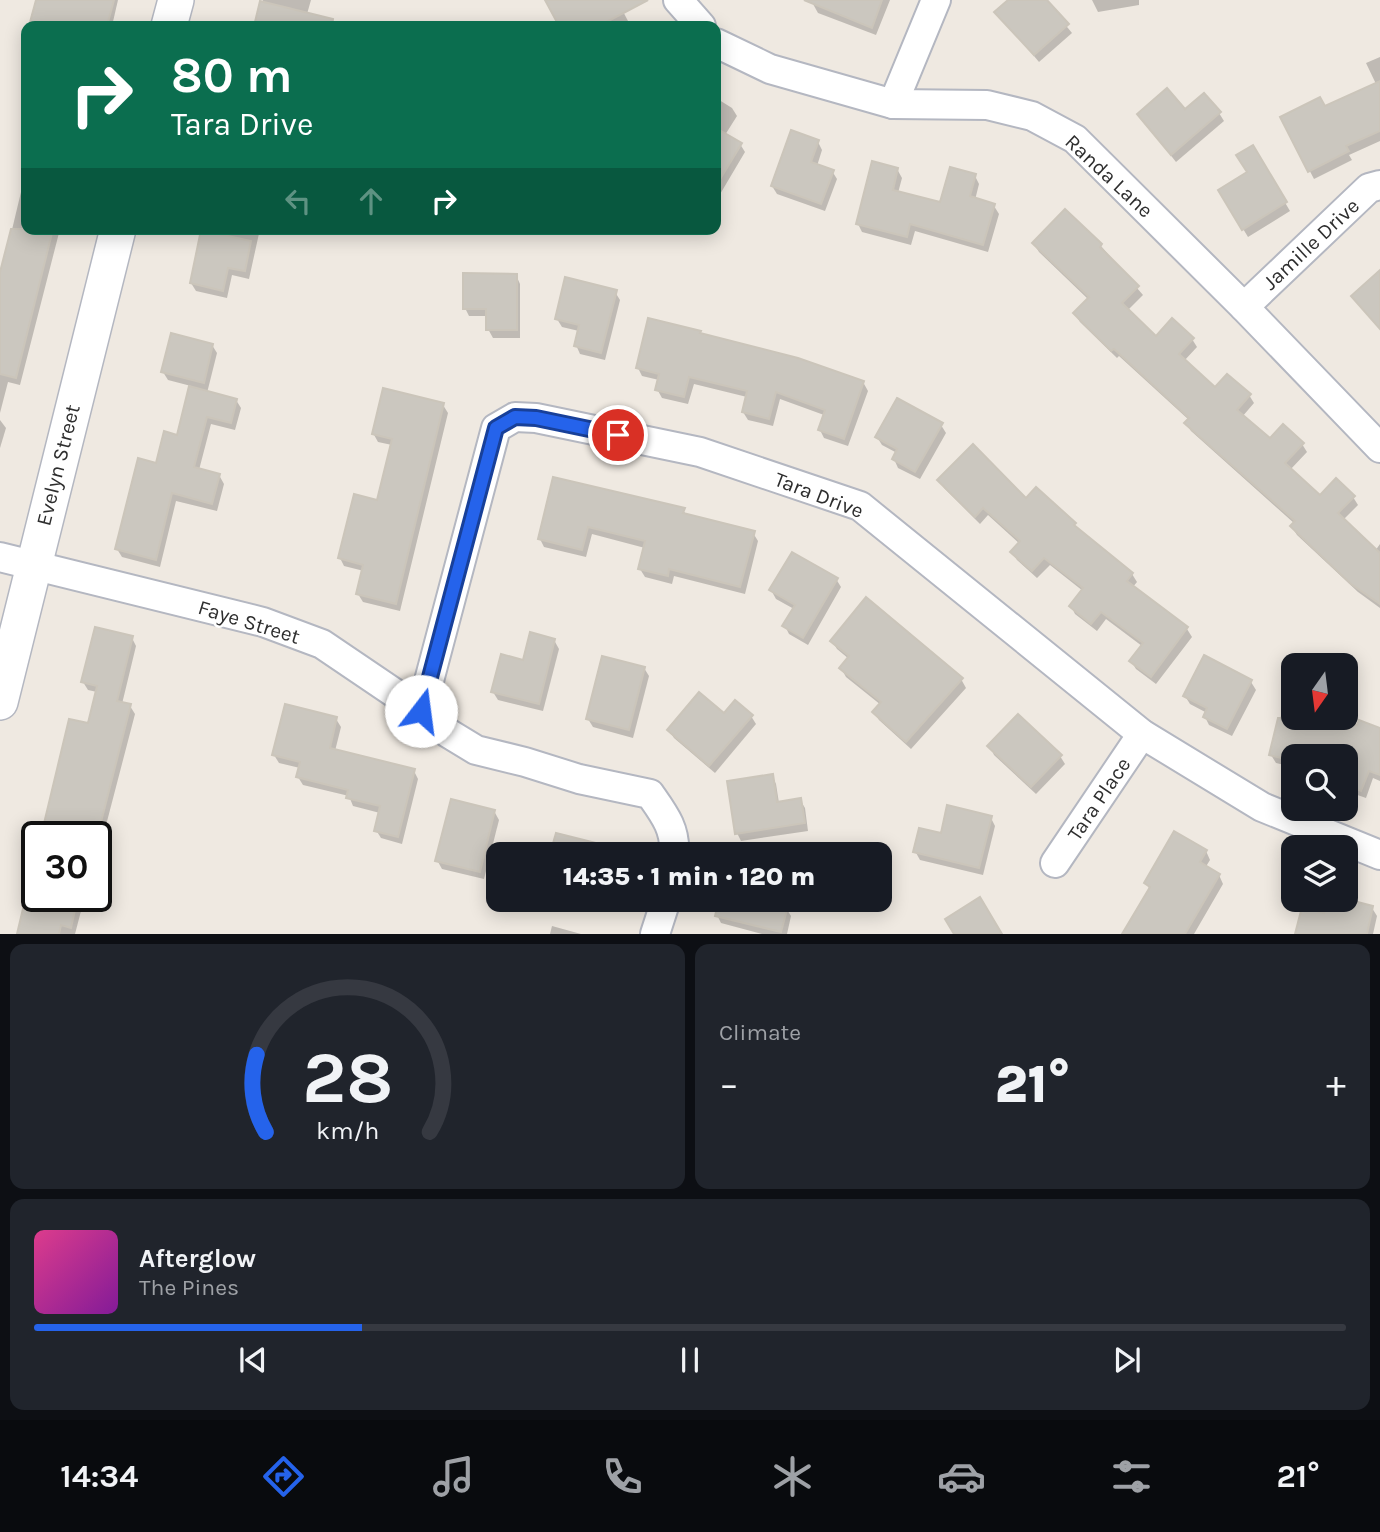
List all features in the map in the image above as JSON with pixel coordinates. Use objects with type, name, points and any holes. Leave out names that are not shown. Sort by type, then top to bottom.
[{"type":"street","points":[[170,21],[176,0]]},
{"type":"street","points":[[678,0],[697,21]]},
{"type":"street","points":[[893,104],[936,0]]},
{"type":"street","name":"Randa Lane","points":[[721,45],[770,69],[893,104],[987,105],[1032,116],[1075,139],[1244,307],[1380,448]]},
{"type":"street","name":"Jamille Drive","points":[[1244,307],[1369,188],[1380,185]]},
{"type":"street","name":"Evelyn Street","points":[[0,702],[17,561],[116,235]]},
{"type":"street","name":"Tara Drive","points":[[421,711],[496,428],[515,417],[526,417],[700,452],[860,506],[1142,734],[1262,807],[1380,855]]},
{"type":"street","name":"Faye Street","points":[[17,561],[263,622],[322,645],[476,750],[579,779],[650,794],[670,821],[675,842]]},
{"type":"street","name":"Tara Place","points":[[1055,863],[1142,734]]},
{"type":"street","points":[[655,933],[662,912]]},
{"type":"building","points":[[36,0],[114,0],[108,21],[30,21]]},
{"type":"building","points":[[545,0],[648,0],[608,21],[556,21]]},
{"type":"building","points":[[804,0],[882,0],[872,28]]},
{"type":"building","points":[[1008,0],[1047,0],[1069,24],[1034,55],[994,12]]},
{"type":"building","points":[[260,1],[333,19],[333,21],[255,21]]},
{"type":"building","points":[[1380,81],[1380,131],[1346,146],[1349,151],[1308,172],[1280,117],[1320,97],[1325,106]]},
{"type":"building","points":[[1167,88],[1185,109],[1204,93],[1221,112],[1171,155],[1137,114]]},
{"type":"building","points":[[791,130],[819,140],[811,162],[834,170],[821,204],[771,186]]},
{"type":"building","points":[[721,131],[742,143],[721,178]]},
{"type":"building","points":[[1253,145],[1287,202],[1242,230],[1218,190],[1247,172],[1236,155]]},
{"type":"building","points":[[872,161],[898,168],[893,190],[940,202],[950,167],[976,174],[970,196],[995,204],[983,245],[910,224],[907,237],[856,224]]},
{"type":"building","points":[[1065,209],[1102,244],[1100,247],[1139,286],[1122,303],[1156,336],[1172,318],[1194,338],[1179,354],[1215,387],[1227,374],[1251,394],[1237,410],[1270,438],[1283,424],[1304,443],[1285,463],[1320,495],[1336,478],[1355,496],[1338,513],[1380,553],[1380,604],[1351,584],[1290,526],[1295,521],[1184,423],[1189,418],[1114,349],[1111,351],[1073,313],[1089,297],[1032,243]]},
{"type":"building","points":[[11,229],[21,229],[21,235],[52,235],[16,378],[0,374],[0,272]]},
{"type":"building","points":[[200,235],[224,235],[251,241],[245,271],[228,268],[223,291],[190,283]]},
{"type":"building","points":[[1380,270],[1380,329],[1351,296]]},
{"type":"building","points":[[463,273],[517,274],[517,330],[486,330],[486,309],[463,309]]},
{"type":"building","points":[[565,277],[617,290],[601,353],[574,346],[579,325],[555,319]]},
{"type":"building","points":[[648,318],[798,358],[864,381],[844,439],[818,430],[825,410],[776,392],[769,419],[742,412],[747,391],[689,377],[684,397],[655,390],[659,374],[636,368]]},
{"type":"building","points":[[171,333],[213,344],[204,383],[161,372]]},
{"type":"building","points":[[189,386],[237,399],[231,423],[207,417],[194,467],[220,474],[212,504],[172,493],[156,560],[115,549],[138,458],[156,463],[164,431],[177,435]]},
{"type":"building","points":[[383,388],[444,403],[396,604],[356,594],[363,565],[338,558],[354,494],[377,500],[392,439],[372,434]]},
{"type":"building","points":[[897,398],[943,423],[915,472],[892,459],[897,449],[875,437]]},
{"type":"building","points":[[973,444],[1026,498],[1036,487],[1076,523],[1074,525],[1133,573],[1127,581],[1188,627],[1151,677],[1129,661],[1143,643],[1101,612],[1091,624],[1069,606],[1083,588],[1044,558],[1032,571],[1010,552],[1020,541],[983,508],[975,517],[937,480]]},
{"type":"building","points":[[553,477],[685,508],[683,513],[755,531],[740,587],[669,569],[668,576],[638,569],[645,541],[588,527],[582,550],[538,539]]},
{"type":"building","points":[[792,552],[838,578],[803,638],[782,626],[795,605],[769,590]]},
{"type":"building","points":[[866,597],[963,678],[906,742],[872,712],[881,702],[839,668],[849,656],[830,641]]},
{"type":"building","points":[[95,627],[133,636],[117,701],[131,704],[101,821],[45,821],[69,719],[88,723],[97,686],[81,682]]},
{"type":"building","points":[[530,632],[555,639],[539,704],[491,692],[501,654],[523,660]]},
{"type":"building","points":[[1204,655],[1252,680],[1227,729],[1203,717],[1207,708],[1183,696]]},
{"type":"building","points":[[602,656],[645,667],[629,730],[586,719]]},
{"type":"building","points":[[699,692],[724,713],[735,700],[753,715],[709,766],[667,730]]},
{"type":"building","points":[[285,704],[337,717],[330,748],[415,769],[398,837],[374,831],[380,806],[346,798],[348,790],[296,777],[300,762],[272,755]]},
{"type":"building","points":[[1018,714],[1062,755],[1031,787],[987,746]]},
{"type":"building","points":[[1278,718],[1281,718],[1281,730],[1358,730],[1359,720],[1380,728],[1380,775],[1369,771],[1361,791],[1358,790],[1358,744],[1281,744],[1281,758],[1269,755]]},
{"type":"building","points":[[773,774],[777,802],[801,798],[805,823],[735,834],[727,781]]},
{"type":"building","points":[[451,799],[495,810],[480,872],[435,861]]},
{"type":"building","points":[[947,805],[992,816],[979,868],[913,852],[919,828],[941,833]]},
{"type":"building","points":[[1174,831],[1207,850],[1200,862],[1220,874],[1185,934],[1122,934],[1150,887],[1144,883]]},
{"type":"building","points":[[556,833],[592,842],[553,842]]},
{"type":"building","points":[[980,897],[1002,934],[954,934],[945,919]]},
{"type":"building","points":[[1358,902],[1373,906],[1367,934],[1295,934],[1301,912],[1358,912]]},
{"type":"building","points":[[22,912],[75,912],[71,928],[61,925],[59,934],[17,934]]},
{"type":"building","points":[[716,912],[786,912],[781,932],[715,916]]},
{"type":"route","points":[[421,711],[496,428],[515,417],[536,418],[618,435]]}]
